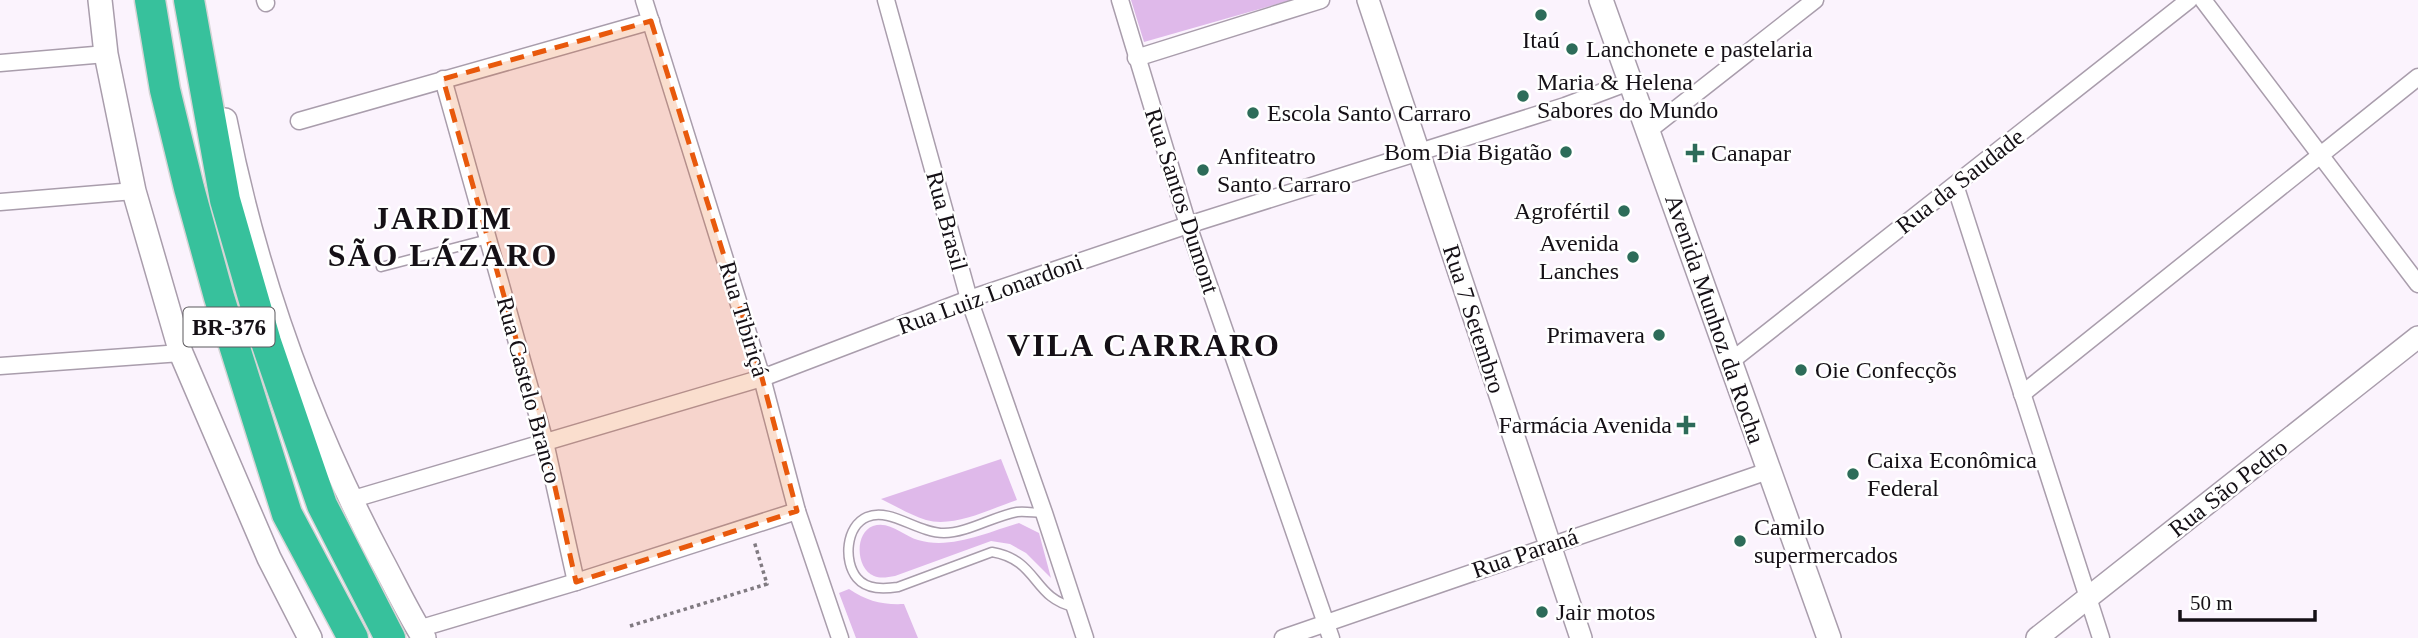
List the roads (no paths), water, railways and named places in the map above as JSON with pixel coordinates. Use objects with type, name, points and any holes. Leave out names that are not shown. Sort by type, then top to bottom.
[{"type":"highway","name":"BR-376","points":[[150,0],[164,90],[189,188],[219,297],[287,514],[354,638]]},
{"type":"highway","name":"BR-376","points":[[189,0],[225,200],[266,342],[322,505],[390,638]]},
{"type":"main road","points":[[100,0],[106,54],[134,191],[181,353],[269,558],[310,638]]},
{"type":"main road","points":[[202,0],[229,143],[269,299],[307,402],[350,500],[421,633]]},
{"type":"main road","name":"Avenida Munhoz da Rocha","points":[[1601,0],[1829,638]]},
{"type":"street","name":"Rua Tibiriçá","points":[[644,0],[762,378],[797,511],[840,638]]},
{"type":"street","name":"Rua Brasil","points":[[886,0],[969,299],[1085,638]]},
{"type":"street","name":"Rua Santos Dumont","points":[[1120,0],[1188,225],[1328,631]]},
{"type":"street","points":[[1136,58],[1321,0]]},
{"type":"street","name":"Rua 7 Setembro","points":[[1368,0],[1581,638]]},
{"type":"street","points":[[1648,131],[1815,0]]},
{"type":"street","name":"Rua da Saudade","points":[[1730,362],[2189,0]]},
{"type":"street","points":[[2203,0],[2418,284]]},
{"type":"street","points":[[299,121],[651,21]]},
{"type":"street","points":[[0,63],[106,54]]},
{"type":"street","points":[[2022,394],[2418,77]]},
{"type":"street","name":"Rua Castelo Branco","points":[[443,79],[545,442],[576,582]]},
{"type":"street","name":"Rua Luiz Lonardoni","points":[[350,500],[762,378],[969,299],[1188,225],[1565,106],[1629,82]]},
{"type":"street","points":[[1955,185],[2101,638]]},
{"type":"street","points":[[0,202],[134,191]]},
{"type":"street","name":"Rua São Pedro","points":[[2037,638],[2418,337]]},
{"type":"street","points":[[0,366],[181,353]]},
{"type":"street","name":"Rua Paraná","points":[[1283,638],[1328,631],[1548,545],[1768,471]]},
{"type":"street","points":[[421,633],[797,511]]},
{"type":"lane","points":[[381,267],[488,239]]},
{"type":"lane","points":[[1044,513],[1018,512],[947,533],[922,530],[890,515],[870,516],[854,527],[850,540],[852,567],[858,579],[870,586],[884,589],[898,587],[992,552],[1007,555],[1020,562],[1047,596],[1059,604],[1075,608]]},
{"type":"place","name":"Itaú","points":[[1541,15]]},
{"type":"place","name":"Lanchonete e pastelaria","points":[[1572,49]]},
{"type":"place","name":"Maria & Helena Sabores do Mundo","points":[[1523,96]]},
{"type":"place","name":"Escola Santo Carraro","points":[[1253,113]]},
{"type":"place","name":"Bom Dia Bigatão","points":[[1566,152]]},
{"type":"place","name":"Canapar","points":[[1695,153]]},
{"type":"place","name":"Anfiteatro Santo Carraro","points":[[1203,170]]},
{"type":"place","name":"Agrofértil","points":[[1624,211]]},
{"type":"place","name":"Avenida Lanches","points":[[1633,257]]},
{"type":"place","name":"Primavera","points":[[1659,335]]},
{"type":"place","name":"Oie Confecçõs","points":[[1801,370]]},
{"type":"place","name":"Farmácia Avenida","points":[[1686,425]]},
{"type":"place","name":"Caixa Econômica Federal","points":[[1853,474]]},
{"type":"place","name":"Camilo supermercados","points":[[1740,541]]},
{"type":"place","name":"Jair motos","points":[[1542,612]]},
{"type":"district","name":"JARDIM SÃO LÁZARO","points":[[443,236]]},
{"type":"district","name":"VILA CARRARO","points":[[1144,345]]}]
